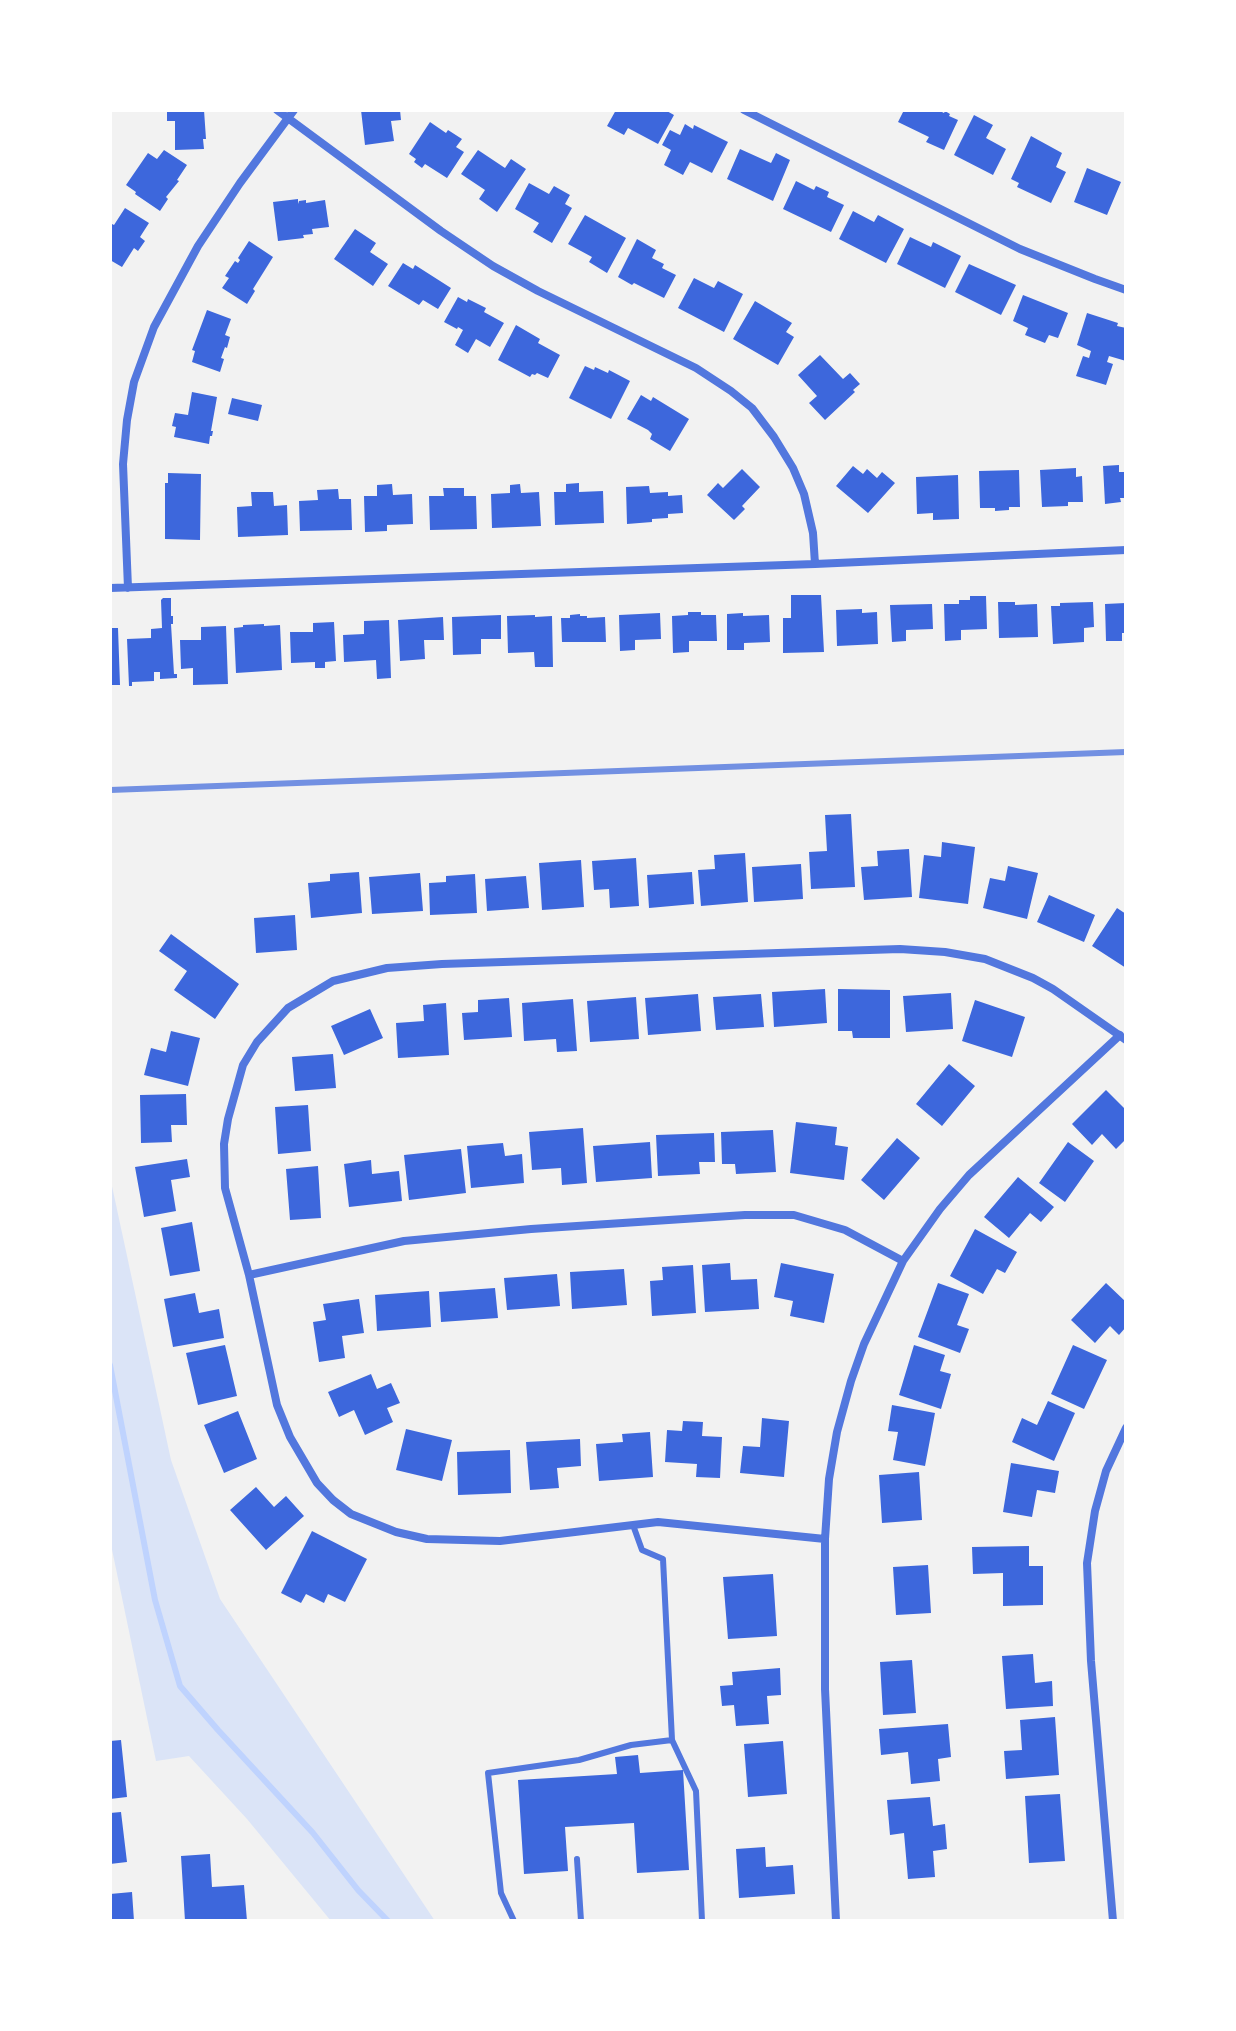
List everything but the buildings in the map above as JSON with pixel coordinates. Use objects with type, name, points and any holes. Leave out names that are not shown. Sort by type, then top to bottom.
[{"type":"street","points":[[277,110],[291,114],[441,231],[493,266],[696,368],[752,408],[793,468],[804,494],[813,533],[815,564]]},
{"type":"street","points":[[744,110],[1020,249],[1126,290]]},
{"type":"street","points":[[128,588],[123,464],[134,382],[154,327],[198,246],[291,114]]},
{"type":"street","points":[[110,588],[1126,550]]},
{"type":"street","points":[[825,1539],[658,1522],[500,1541],[427,1539],[396,1532],[351,1514],[333,1500],[317,1483],[290,1437],[277,1405],[249,1275],[225,1188],[224,1144],[243,1065],[257,1042],[288,1008],[333,981],[387,968],[915,950],[985,959],[1033,978],[1123,1037],[969,1175],[940,1209],[903,1261],[864,1344],[851,1381],[837,1432],[829,1479],[825,1539],[825,1689],[836,1921]]},
{"type":"street","points":[[249,1275],[404,1241],[745,1215],[794,1215],[845,1230],[903,1261]]},
{"type":"street","points":[[1113,1921],[1091,1661],[1087,1563],[1095,1511],[1106,1471],[1126,1428]]},
{"type":"lane","points":[[633,1525],[642,1550],[663,1559],[672,1740],[696,1791],[702,1921]]},
{"type":"lane","points":[[514,1921],[501,1893],[488,1773],[579,1760],[631,1745],[672,1740]]},
{"type":"lane","points":[[577,1859],[581,1921]]},
{"type":"shaded area","points":[[110,1177],[171,1460],[220,1599],[435,1921],[331,1921],[247,1819],[189,1756],[156,1761],[110,1540]]},
{"type":"waterway","points":[[110,1365],[155,1600],[180,1686],[388,1921]]},
{"type":"railway","points":[[110,790],[1126,752]]}]
